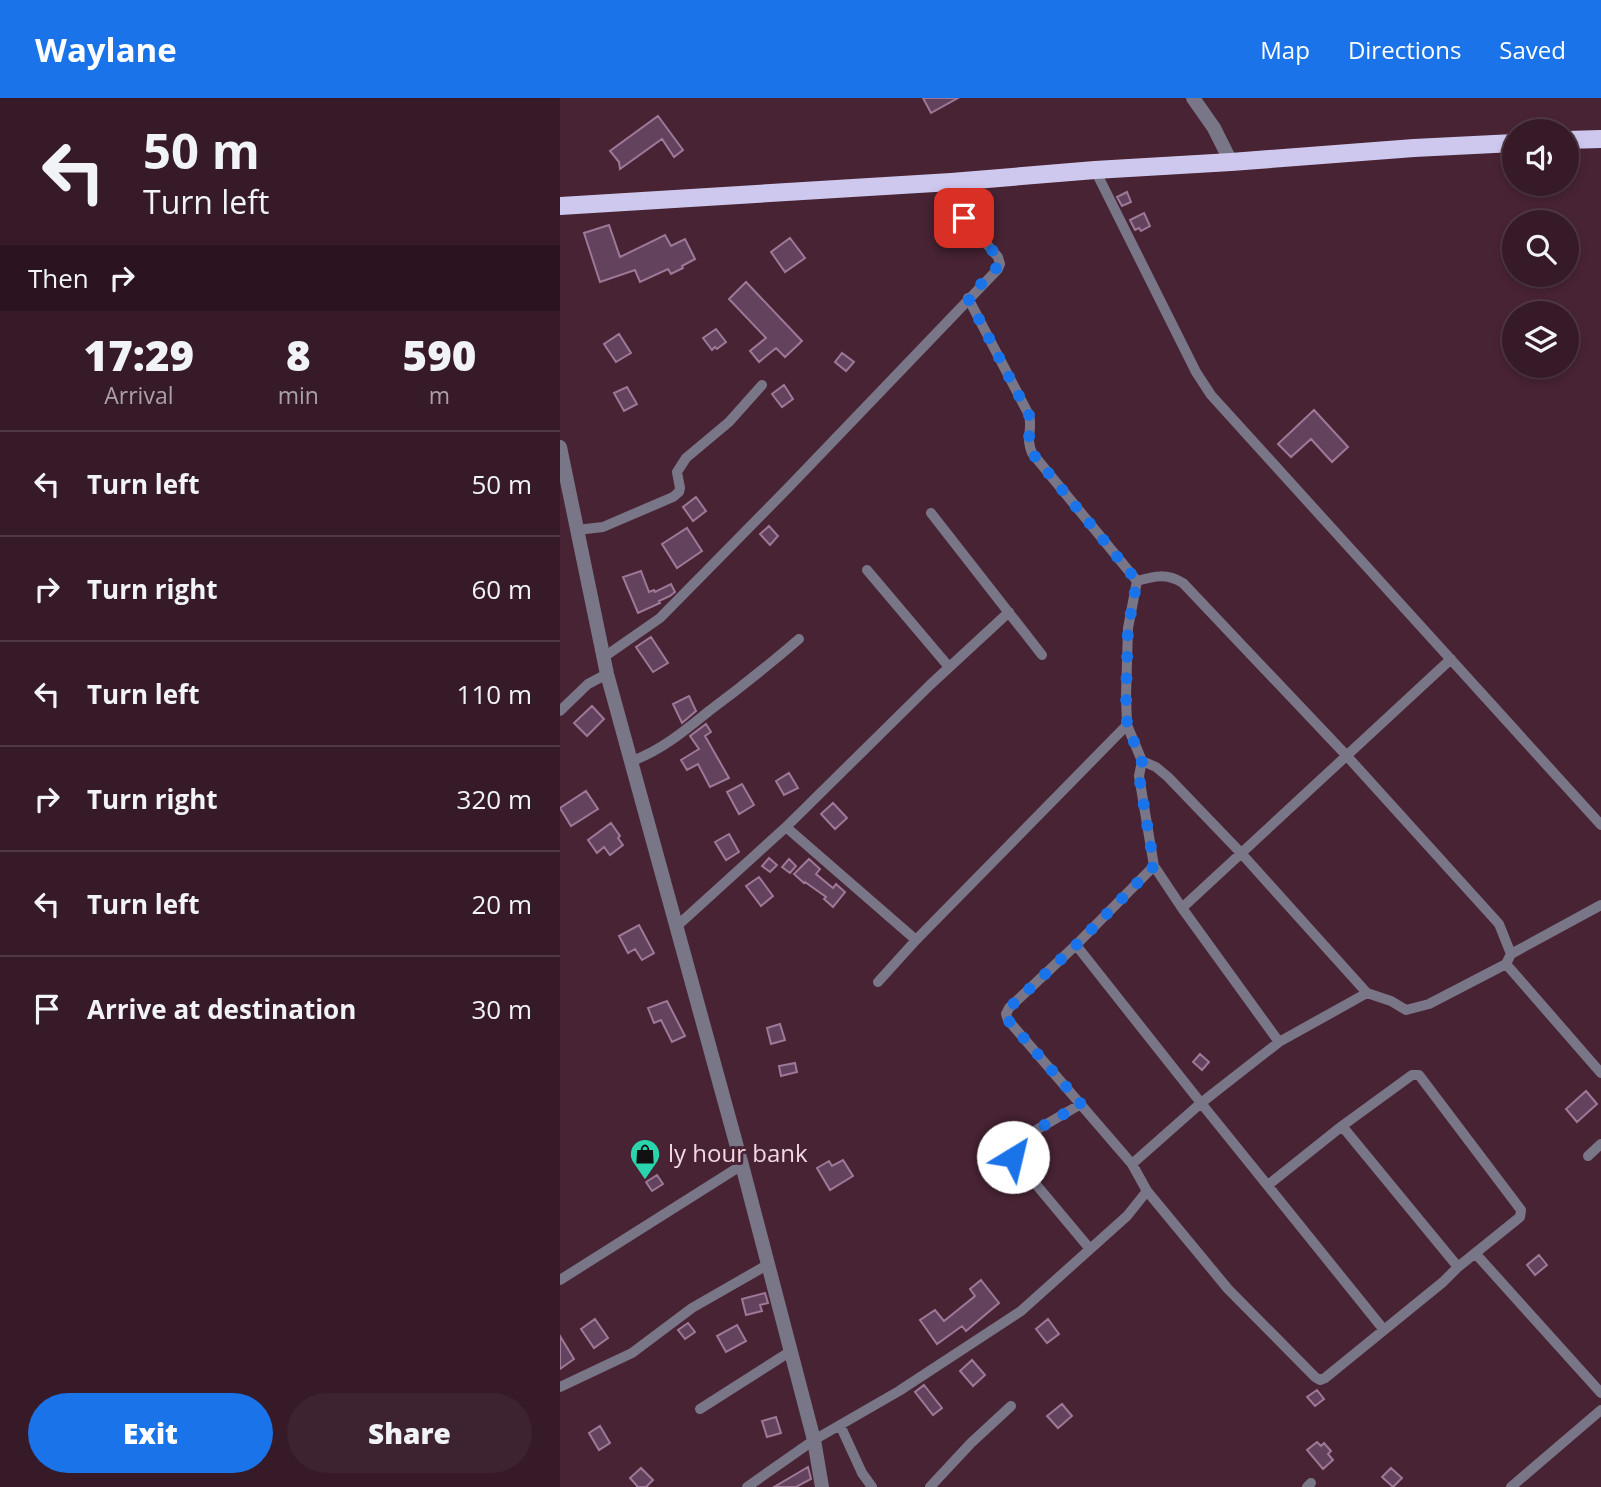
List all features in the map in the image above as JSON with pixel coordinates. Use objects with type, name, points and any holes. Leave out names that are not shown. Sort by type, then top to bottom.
[{"type":"highway","points":[[1579,140],[1601,139]]},
{"type":"highway","points":[[560,206],[1502,144]]},
{"type":"street","points":[[1192,98],[1214,128],[1231,163]]},
{"type":"street","points":[[1095,170],[1196,372],[1211,395],[1601,825]]},
{"type":"street","points":[[604,657],[660,618],[787,489],[1000,264],[998,257],[964,218],[951,182]]},
{"type":"street","points":[[968,298],[1029,415],[1031,424],[1028,439],[1032,453],[1137,581]]},
{"type":"street","points":[[578,530],[603,527],[673,496],[680,488],[677,472],[686,458],[729,422],[762,386]]},
{"type":"street","points":[[560,447],[607,674],[637,759],[677,926],[814,1440],[822,1487]]},
{"type":"street","points":[[930,513],[1042,655]]},
{"type":"street","points":[[867,570],[949,667]]},
{"type":"street","points":[[1137,581],[1159,575],[1183,583],[1346,755],[1499,923],[1508,959],[1601,1073]]},
{"type":"street","points":[[1137,581],[1128,628],[1127,725],[1142,761],[1139,776],[1154,866],[1279,1042]]},
{"type":"street","points":[[677,926],[786,827],[1009,612]]},
{"type":"street","points":[[637,759],[674,739],[799,639]]},
{"type":"street","points":[[1182,908],[1451,659]]},
{"type":"street","points":[[560,711],[588,684],[607,674]]},
{"type":"street","points":[[878,982],[1127,725]]},
{"type":"street","points":[[1142,761],[1156,767],[1168,777],[1241,853],[1367,993],[1391,1001],[1406,1010],[1429,1004],[1601,905]]},
{"type":"street","points":[[786,827],[916,940]]},
{"type":"street","points":[[1154,866],[1009,1008],[1006,1014],[1008,1020],[1132,1164],[1147,1191],[1228,1289],[1315,1377],[1320,1380],[1325,1378],[1520,1217],[1521,1210],[1419,1075],[1412,1075],[1268,1185]]},
{"type":"street","points":[[1076,945],[1384,1330]]},
{"type":"street","points":[[1132,1164],[1201,1103],[1279,1042],[1367,993]]},
{"type":"street","points":[[1081,1104],[1012,1144],[1013,1157],[1090,1249]]},
{"type":"street","points":[[1342,1126],[1458,1267]]},
{"type":"street","points":[[1588,1156],[1601,1144]]},
{"type":"street","points":[[560,1280],[742,1165]]},
{"type":"street","points":[[747,1487],[814,1440],[899,1391],[1021,1311],[1127,1216],[1147,1191]]},
{"type":"street","points":[[1475,1253],[1601,1392]]},
{"type":"street","points":[[560,1387],[632,1353],[692,1308],[767,1265]]},
{"type":"street","points":[[700,1409],[791,1351]]},
{"type":"street","points":[[930,1487],[971,1443],[1011,1406]]},
{"type":"street","points":[[1511,1487],[1601,1410]]},
{"type":"street","points":[[840,1425],[862,1473],[872,1487]]},
{"type":"building","points":[[923,98],[958,98],[931,113]]},
{"type":"building","points":[[658,116],[683,150],[674,157],[662,139],[620,169],[619,162],[610,151]]},
{"type":"building","points":[[1127,192],[1131,202],[1122,206],[1117,197]]},
{"type":"building","points":[[1144,213],[1150,226],[1141,231],[1139,228],[1135,230],[1130,220]]},
{"type":"building","points":[[609,225],[620,257],[665,235],[671,246],[685,239],[695,259],[671,274],[668,269],[640,282],[635,270],[600,282],[584,233]]},
{"type":"building","points":[[790,238],[805,258],[785,272],[771,252]]},
{"type":"building","points":[[746,282],[802,341],[785,357],[776,348],[759,362],[750,351],[766,338],[729,299]]},
{"type":"building","points":[[716,329],[726,342],[712,350],[703,338]]},
{"type":"building","points":[[619,334],[631,353],[616,362],[604,344]]},
{"type":"building","points":[[842,353],[854,362],[846,371],[835,362]]},
{"type":"building","points":[[784,385],[793,399],[782,407],[772,394]]},
{"type":"building","points":[[627,387],[637,404],[624,411],[614,393]]},
{"type":"building","points":[[1314,410],[1348,447],[1332,462],[1311,439],[1291,457],[1278,444]]},
{"type":"building","points":[[696,497],[706,511],[693,521],[683,507]]},
{"type":"building","points":[[769,526],[778,536],[770,545],[760,534]]},
{"type":"building","points":[[687,528],[702,551],[677,568],[662,544]]},
{"type":"building","points":[[641,571],[649,592],[671,584],[675,592],[659,601],[660,603],[638,613],[623,577]]},
{"type":"building","points":[[651,637],[668,663],[653,672],[636,647]]},
{"type":"building","points":[[689,696],[696,711],[682,723],[673,704]]},
{"type":"building","points":[[592,706],[604,719],[587,736],[574,723]]},
{"type":"building","points":[[706,724],[711,732],[705,736],[729,778],[710,787],[698,764],[687,770],[681,760],[699,749],[690,736]]},
{"type":"building","points":[[789,773],[798,788],[784,795],[776,781]]},
{"type":"building","points":[[742,784],[754,805],[739,814],[727,792]]},
{"type":"building","points":[[586,791],[598,809],[571,826],[560,808]]},
{"type":"building","points":[[833,803],[847,818],[835,829],[821,814]]},
{"type":"building","points":[[611,823],[623,845],[610,855],[604,847],[597,853],[588,840]]},
{"type":"building","points":[[729,834],[739,852],[726,860],[715,842]]},
{"type":"building","points":[[769,858],[777,865],[770,872],[762,866]]},
{"type":"building","points":[[789,859],[796,866],[790,873],[782,867]]},
{"type":"building","points":[[809,859],[820,869],[816,874],[833,888],[836,884],[845,892],[833,907],[824,899],[826,897],[794,874]]},
{"type":"building","points":[[759,877],[773,896],[761,906],[746,886]]},
{"type":"building","points":[[639,925],[654,953],[642,960],[635,949],[628,953],[619,936]]},
{"type":"building","points":[[667,1001],[685,1036],[672,1042],[661,1020],[654,1023],[648,1008]]},
{"type":"building","points":[[780,1024],[785,1040],[771,1044],[767,1028]]},
{"type":"building","points":[[1200,1054],[1209,1062],[1202,1070],[1193,1062]]},
{"type":"building","points":[[795,1063],[797,1072],[781,1076],[779,1066]]},
{"type":"building","points":[[1586,1091],[1597,1104],[1577,1122],[1566,1109]]},
{"type":"building","points":[[843,1160],[853,1176],[830,1190],[817,1168],[829,1161],[832,1166]]},
{"type":"building","points":[[657,1175],[663,1184],[652,1191],[646,1182]]},
{"type":"building","points":[[1539,1255],[1547,1265],[1535,1275],[1527,1265]]},
{"type":"building","points":[[981,1280],[999,1303],[966,1331],[962,1326],[937,1344],[920,1320],[935,1310],[944,1321],[975,1296],[970,1289]]},
{"type":"building","points":[[765,1293],[768,1303],[760,1305],[762,1311],[746,1315],[742,1299]]},
{"type":"building","points":[[595,1319],[608,1338],[594,1348],[581,1329]]},
{"type":"building","points":[[1048,1319],[1059,1334],[1047,1343],[1036,1329]]},
{"type":"building","points":[[688,1323],[695,1332],[685,1339],[678,1330]]},
{"type":"building","points":[[737,1325],[746,1341],[726,1352],[717,1336]]},
{"type":"building","points":[[560,1336],[574,1359],[560,1369]]},
{"type":"building","points":[[972,1360],[985,1375],[973,1386],[960,1371]]},
{"type":"building","points":[[924,1385],[942,1408],[933,1415],[915,1392]]},
{"type":"building","points":[[1317,1390],[1324,1399],[1315,1406],[1307,1397]]},
{"type":"building","points":[[1062,1404],[1072,1416],[1058,1428],[1047,1416]]},
{"type":"building","points":[[776,1417],[781,1433],[767,1437],[762,1421]]},
{"type":"building","points":[[600,1426],[610,1443],[599,1450],[589,1433]]},
{"type":"building","points":[[1317,1442],[1321,1446],[1324,1443],[1331,1451],[1328,1454],[1333,1460],[1323,1469],[1307,1450]]},
{"type":"building","points":[[808,1467],[811,1479],[796,1487],[774,1487]]},
{"type":"building","points":[[641,1468],[653,1480],[646,1487],[638,1487],[630,1478]]},
{"type":"building","points":[[1391,1468],[1402,1478],[1393,1487],[1382,1477]]},
{"type":"place","name":"ly hour bank","points":[[645,1181]]},
{"type":"route","points":[[964,218],[998,257],[998,269],[968,298],[1029,415],[1031,424],[1028,439],[1032,453],[1137,581],[1128,628],[1127,725],[1142,761],[1139,776],[1154,866],[1009,1008],[1006,1014],[1008,1020],[1081,1104],[1012,1144],[1013,1157]]}]
